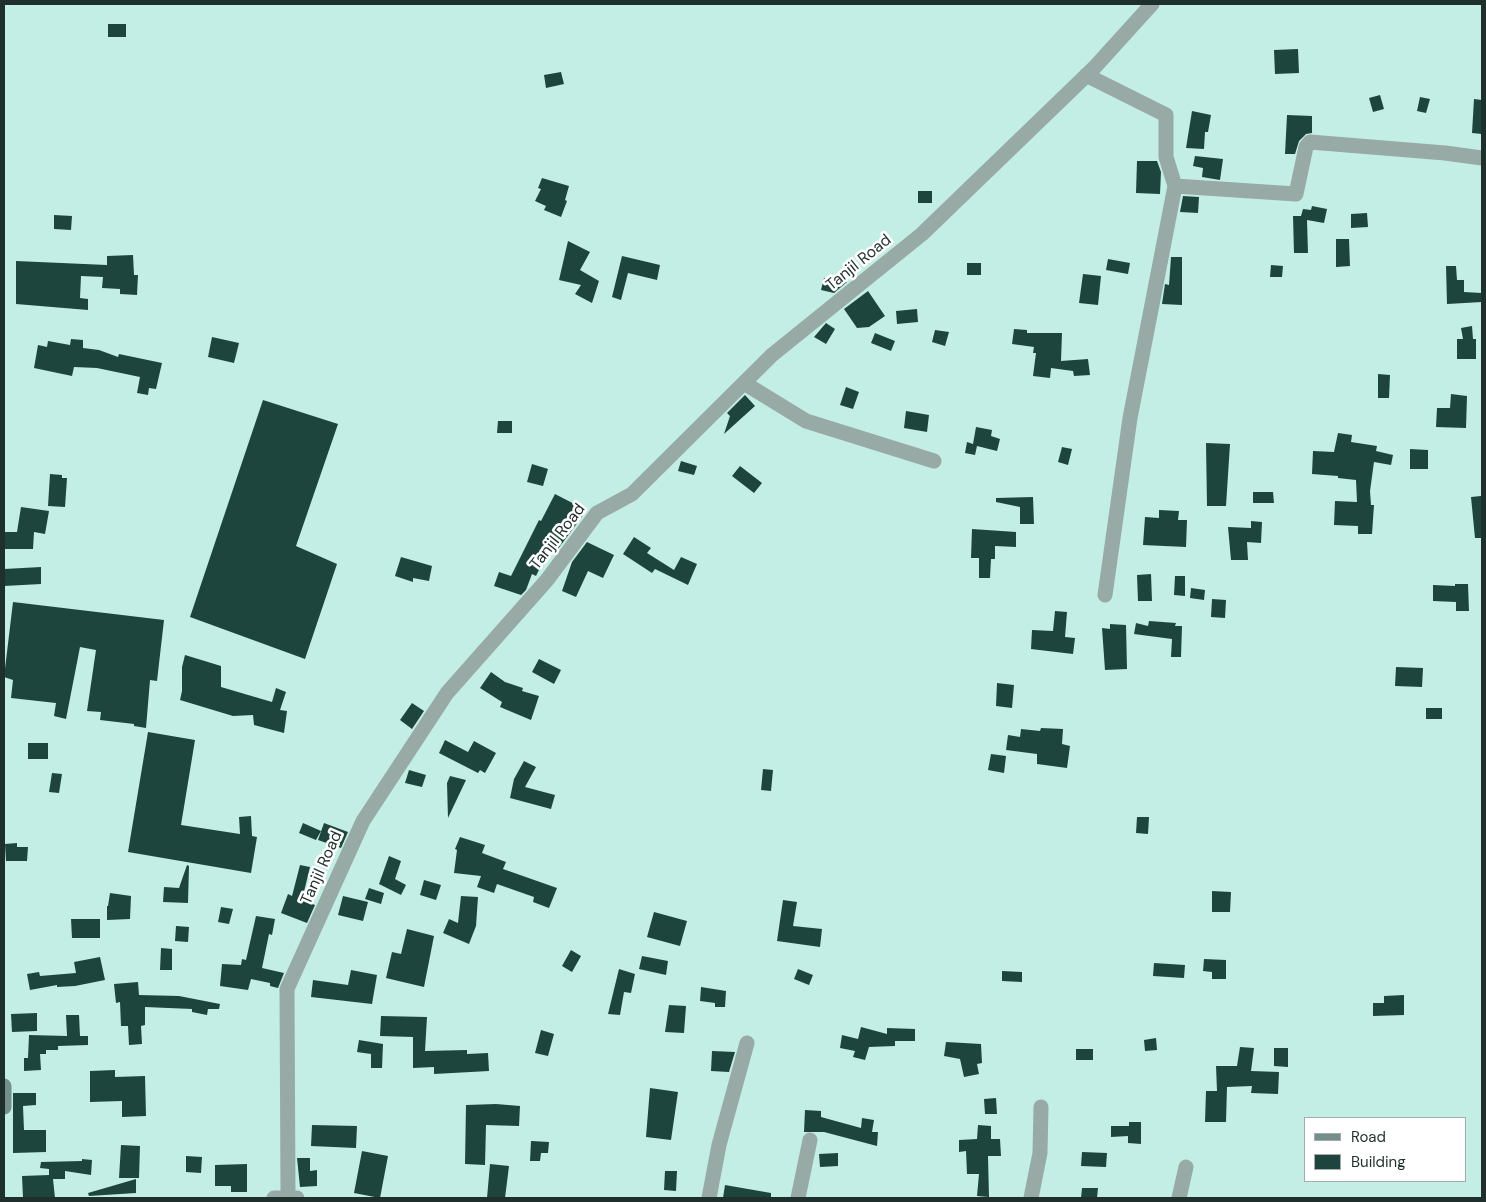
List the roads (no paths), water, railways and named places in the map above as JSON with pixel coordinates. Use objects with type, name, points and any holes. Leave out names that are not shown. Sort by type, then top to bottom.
[{"type":"main road","points":[[4,1086],[4,1107]]},
{"type":"street","name":"Tanjil Road","points":[[286,1198],[287,989],[363,821],[447,693],[547,580],[597,513],[632,494],[772,356],[922,234],[1086,75],[1152,4]]},
{"type":"street","points":[[1086,75],[1166,114],[1166,157],[1175,186],[1130,418],[1105,595]]},
{"type":"street","points":[[1175,186],[1296,194],[1306,147],[1310,142],[1445,152],[1482,158]]},
{"type":"street","points":[[744,383],[806,421],[934,461]]},
{"type":"street","points":[[709,1198],[719,1145],[747,1043]]},
{"type":"street","points":[[1031,1198],[1040,1153],[1041,1107]]},
{"type":"street","points":[[798,1198],[810,1140]]},
{"type":"street","points":[[1179,1198],[1186,1167]]}]
